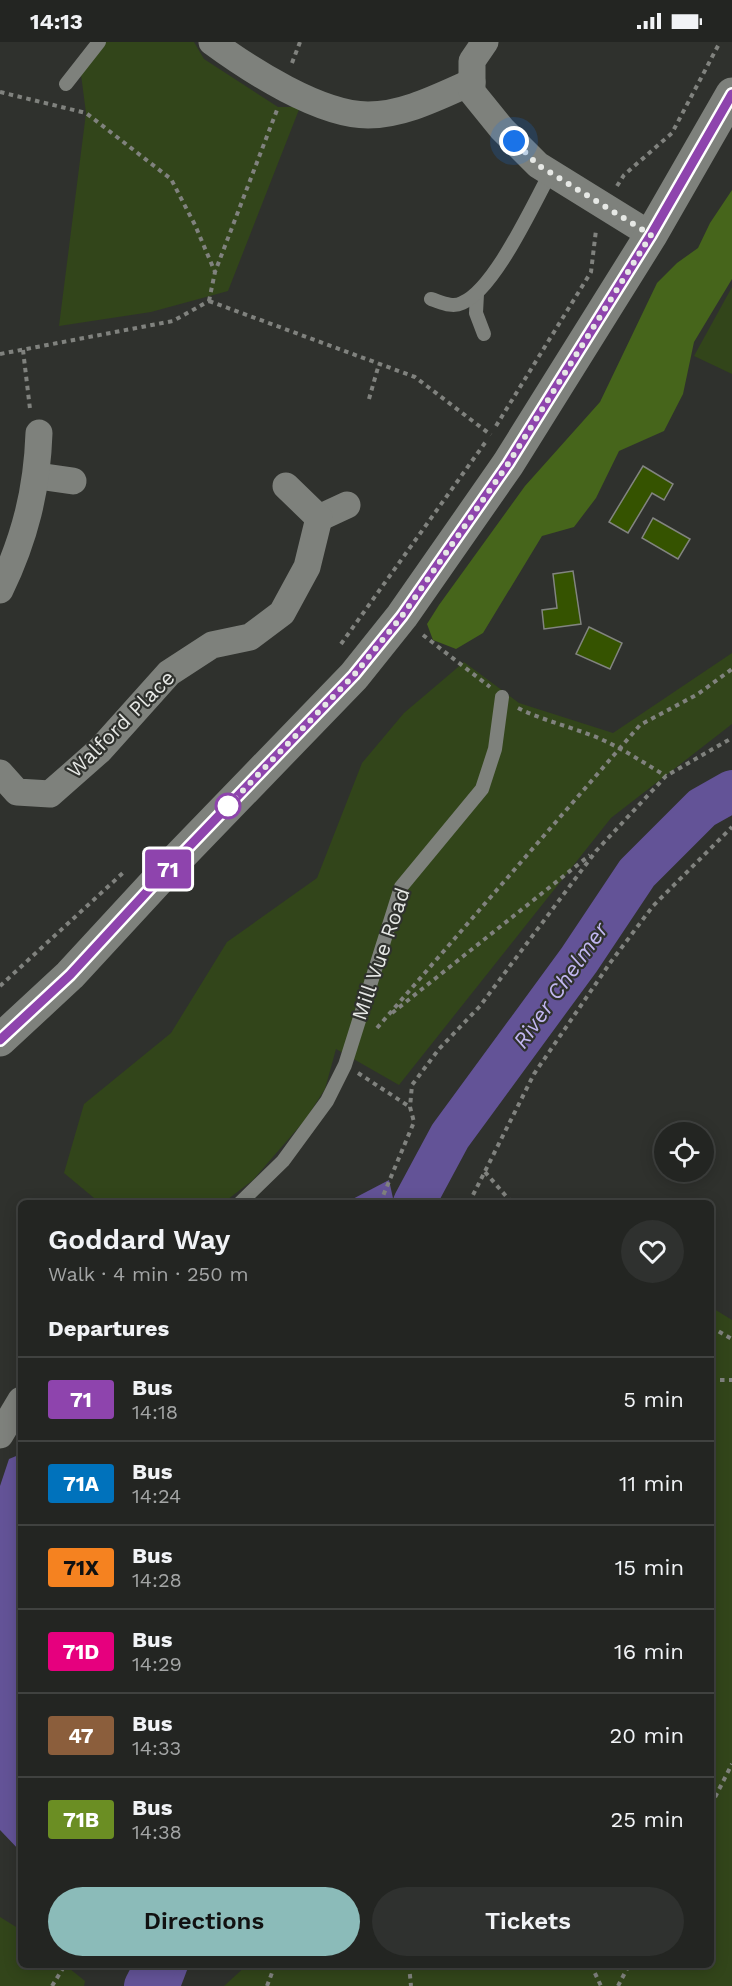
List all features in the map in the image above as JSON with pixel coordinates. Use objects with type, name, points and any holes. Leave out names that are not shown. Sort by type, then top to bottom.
[{"type":"street","points":[[212,42],[319,106],[368,115],[418,105],[472,82]]},
{"type":"street","points":[[485,42],[472,61],[472,92],[502,129],[538,165],[651,235]]},
{"type":"street","points":[[0,1040],[70,975],[179,857],[354,675],[402,616],[508,464],[651,235],[732,94]]},
{"type":"street","points":[[0,590],[17,553],[38,476],[39,433]]},
{"type":"street","points":[[38,476],[73,481]]},
{"type":"street","points":[[285,486],[319,518],[347,505]]},
{"type":"street","name":"Walford Place","points":[[0,773],[17,792],[50,794],[100,750],[170,673],[212,645],[250,637],[282,613],[307,567],[319,518]]},
{"type":"street","points":[[0,1435],[18,1405]]},
{"type":"lane","points":[[66,84],[99,42]]},
{"type":"lane","points":[[431,299],[451,305],[461,304],[487,285],[551,172]]},
{"type":"lane","points":[[477,294],[476,313],[484,334]]},
{"type":"lane","name":"Mill Vue Road","points":[[243,1200],[283,1161],[327,1101],[345,1065],[401,887],[482,789],[495,749],[502,697]]},
{"type":"path","points":[[0,354],[173,321],[209,301],[215,272],[278,107],[283,86],[300,42]]},
{"type":"path","points":[[0,92],[86,112],[171,179],[195,225],[215,272]]},
{"type":"path","points":[[209,301],[415,377],[491,435],[335,652]]},
{"type":"path","points":[[23,350],[30,408],[39,433]]},
{"type":"path","points":[[369,399],[379,364]]},
{"type":"path","points":[[402,616],[502,697],[536,717],[569,726],[619,749],[666,776]]},
{"type":"path","points":[[410,1107],[345,1065],[640,725],[698,694],[732,669]]},
{"type":"path","points":[[381,1200],[414,1122],[410,1107],[412,1085],[439,1049],[480,1006],[596,851],[666,776],[732,738]]},
{"type":"path","points":[[471,1200],[534,1074],[610,963],[653,906],[732,827]]},
{"type":"path","points":[[385,1019],[596,851]]},
{"type":"path","points":[[0,986],[130,866]]},
{"type":"path","points":[[485,1172],[509,1200]]},
{"type":"path","points":[[714,1329],[732,1339]]},
{"type":"path","points":[[714,1380],[732,1380]]},
{"type":"path","points":[[714,1799],[732,1764]]},
{"type":"path","points":[[52,1986],[63,1968]]},
{"type":"path","points":[[267,1986],[274,1968]]},
{"type":"path","points":[[409,1968],[411,1986]]},
{"type":"path","points":[[592,1968],[601,1986]]},
{"type":"path","points":[[618,1986],[627,1968]]},
{"type":"green space","points":[[103,42],[194,42],[204,59],[278,107],[300,107],[228,291],[151,312],[59,326],[86,113],[80,67]]},
{"type":"green space","points":[[732,190],[732,279],[694,342],[683,394],[664,431],[619,451],[596,498],[574,527],[542,536],[483,633],[456,649],[433,640],[427,624],[439,605],[525,486],[600,402],[657,283],[677,263],[698,248],[710,223]]},
{"type":"green space","points":[[732,287],[732,374],[694,356]]},
{"type":"green space","points":[[732,653],[732,724],[611,818],[399,1085],[336,1049],[325,1089],[305,1120],[253,1180],[227,1200],[96,1200],[64,1173],[84,1104],[171,1033],[227,942],[317,878],[362,763],[404,713],[464,662],[519,703],[613,733]]},
{"type":"green space","points":[[714,1309],[732,1320],[732,1986],[224,1986],[244,1968],[714,1968]]},
{"type":"green space","points":[[0,1917],[18,1928],[18,1968],[69,1968],[85,1981],[84,1986],[0,1986]]},
{"type":"shaded area","points":[[389,1180],[393,1200],[351,1200]]},
{"type":"shaded area","points":[[18,1455],[18,1849],[0,1830],[0,1486],[9,1459]]},
{"type":"shaded area","points":[[161,1968],[188,1968],[181,1986],[164,1986]]},
{"type":"building","points":[[643,466],[673,484],[664,500],[652,493],[628,533],[609,522]]},
{"type":"building","points":[[653,518],[690,539],[678,559],[642,538]]},
{"type":"building","points":[[573,571],[581,624],[544,629],[542,610],[557,608],[553,574]]},
{"type":"building","points":[[589,627],[622,643],[610,669],[576,654]]},
{"type":"waterway","name":"River Chelmer","points":[[416,1200],[450,1136],[579,960],[637,873],[702,808],[732,791]]},
{"type":"waterway","name":"River Chelmer","points":[[145,1986],[154,1968]]},
{"type":"bus line","name":"71","points":[[0,1040],[70,975],[179,857],[354,675],[402,616],[508,464],[651,235],[732,94]]},
{"type":"route","points":[[228,806],[354,675],[402,616],[508,464],[651,235],[538,165],[514,141]]}]
